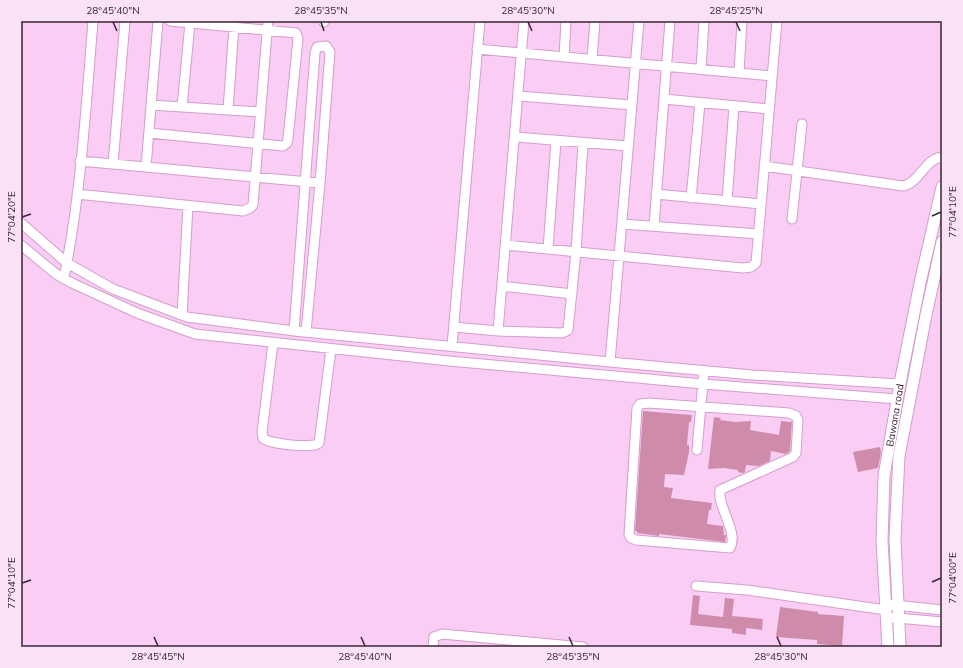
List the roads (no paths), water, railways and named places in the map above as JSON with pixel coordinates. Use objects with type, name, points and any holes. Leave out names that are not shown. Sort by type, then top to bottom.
[{"type":"main road","name":"Bawana road","points":[[888,647],[882,541],[884,476],[899,384],[942,187]]},
{"type":"main road","name":"Bawana road","points":[[900,647],[895,539],[899,456],[938,284],[942,242]]},
{"type":"street","points":[[64,278],[77,194],[93,21]]},
{"type":"street","points":[[113,164],[125,21]]},
{"type":"street","points":[[146,167],[158,21]]},
{"type":"street","points":[[149,133],[283,146],[287,143],[298,39],[296,33],[268,25],[234,26],[170,21]]},
{"type":"street","points":[[452,346],[480,21]]},
{"type":"street","points":[[498,331],[516,137],[524,21]]},
{"type":"street","points":[[564,57],[566,21]]},
{"type":"street","points":[[592,59],[595,21]]},
{"type":"street","points":[[610,362],[639,21]]},
{"type":"street","points":[[654,226],[670,21]]},
{"type":"street","points":[[701,69],[704,21]]},
{"type":"street","points":[[739,72],[742,21]]},
{"type":"street","points":[[506,245],[743,268],[750,267],[756,263],[777,21]]},
{"type":"street","points":[[182,107],[190,23]]},
{"type":"street","points":[[77,194],[188,206],[247,210],[252,205],[268,25]]},
{"type":"street","points":[[228,110],[234,26]]},
{"type":"street","points":[[294,331],[315,53],[317,47],[326,46],[330,52],[320,183],[306,332]]},
{"type":"street","points":[[477,49],[772,76]]},
{"type":"street","points":[[519,96],[632,105]]},
{"type":"street","points":[[664,99],[769,110]]},
{"type":"street","points":[[691,198],[700,103]]},
{"type":"street","points":[[151,105],[260,112]]},
{"type":"street","points":[[727,201],[734,106]]},
{"type":"street","points":[[792,219],[802,124]]},
{"type":"street","points":[[516,137],[583,144],[628,146]]},
{"type":"street","points":[[548,249],[556,141]]},
{"type":"street","points":[[454,327],[498,331],[565,332],[569,325],[572,294],[583,144]]},
{"type":"street","points":[[764,166],[903,186],[913,181],[931,161],[942,157]]},
{"type":"street","points":[[80,161],[320,183]]},
{"type":"street","points":[[656,194],[761,204]]},
{"type":"street","points":[[182,315],[188,206]]},
{"type":"street","points":[[21,223],[67,263],[113,289],[182,315],[294,331],[610,362],[704,371],[899,384]]},
{"type":"street","points":[[622,224],[759,234]]},
{"type":"street","points":[[21,245],[64,278],[115,303],[187,332],[331,349],[703,384],[896,399]]},
{"type":"street","points":[[502,286],[572,294]]},
{"type":"street","points":[[273,343],[262,432],[263,438],[269,442],[312,446],[319,443],[331,349]]},
{"type":"street","points":[[697,450],[704,371]]},
{"type":"street","points":[[649,403],[701,408],[794,414],[798,420],[796,453],[793,457],[720,490],[720,497],[727,516],[732,542],[730,548],[631,538],[628,528],[637,408],[640,404],[649,403]]},
{"type":"street","points":[[696,586],[747,590],[886,610],[898,619],[942,622]]},
{"type":"street","points":[[886,610],[897,605],[942,610]]},
{"type":"street","points":[[433,647],[434,638],[442,634],[583,647]]}]
